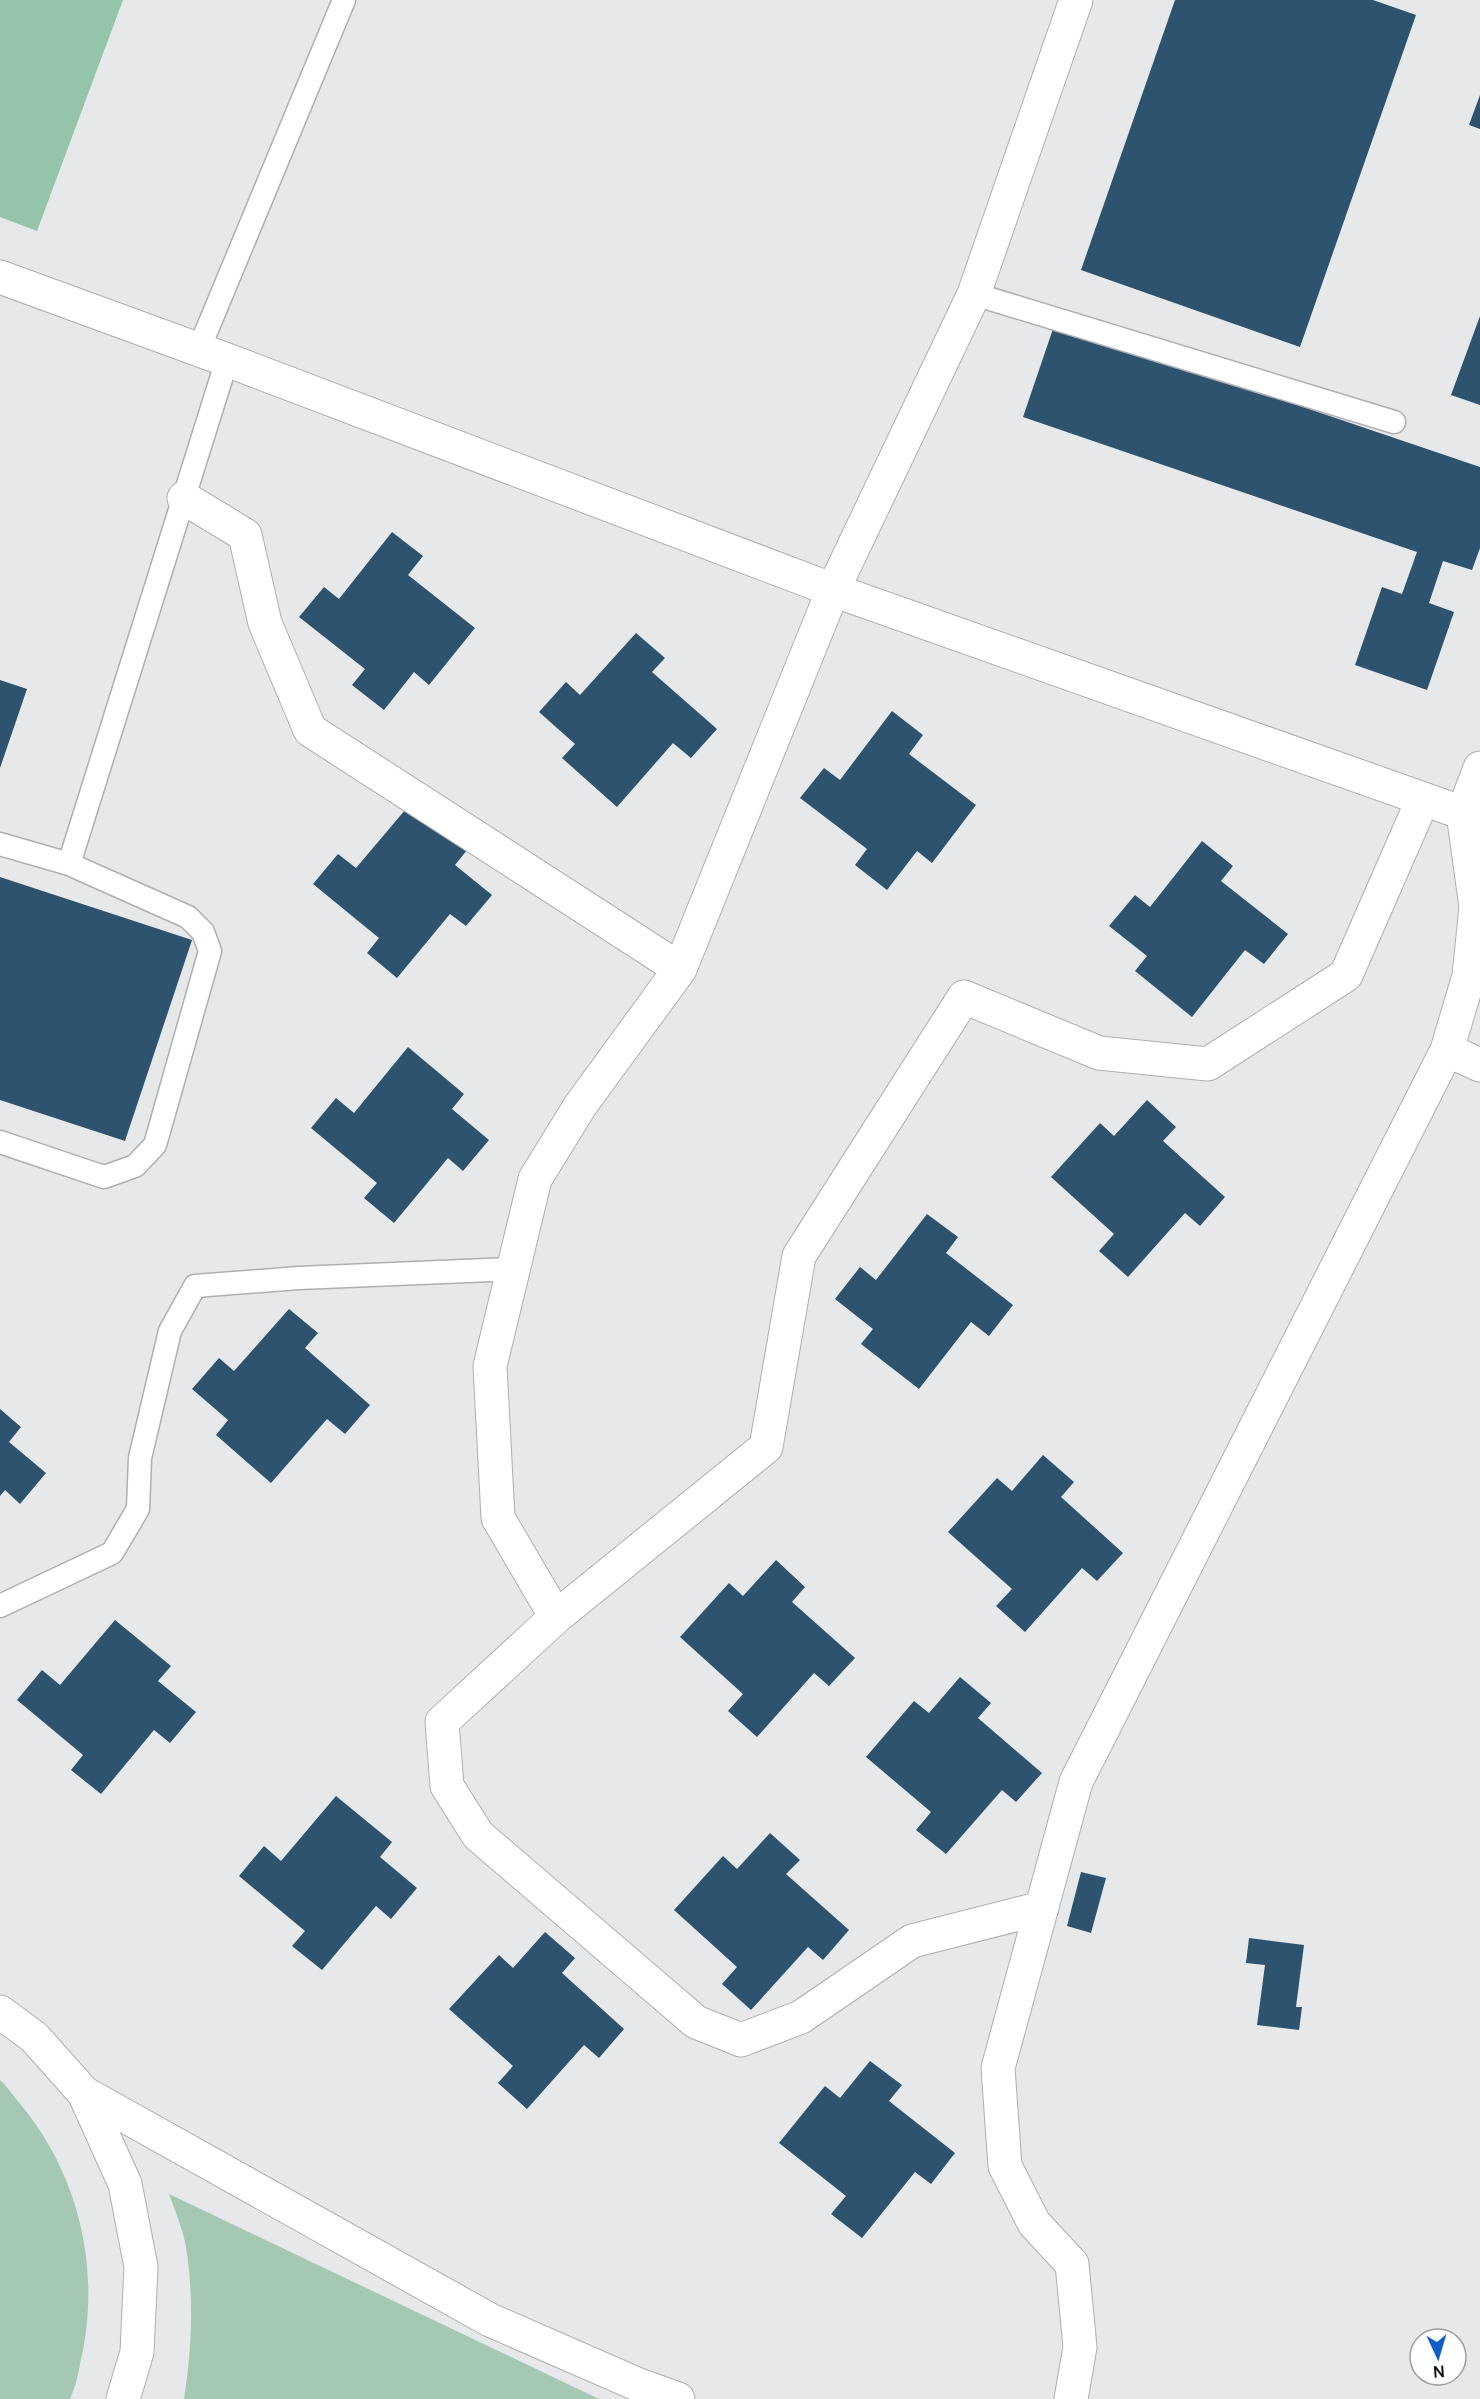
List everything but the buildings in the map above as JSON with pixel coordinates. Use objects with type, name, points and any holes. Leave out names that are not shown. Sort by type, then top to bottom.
[{"type":"street","points":[[556,1617],[498,1518],[490,1366],[535,1179],[580,1106],[680,969],[833,590],[974,294],[1076,0]]},
{"type":"street","points":[[0,276],[833,590],[1463,813]]},
{"type":"street","points":[[184,498],[245,535],[265,622],[310,730],[680,969]]},
{"type":"street","points":[[1071,2399],[1080,2347],[1071,2264],[1034,2223],[1005,2166],[998,2068],[1076,1782],[1447,1050],[1469,976],[1476,907],[1463,813],[1480,768]]},
{"type":"street","points":[[1042,1908],[912,1941],[801,2017],[741,2040],[696,2022],[478,1835],[447,1786],[442,1722],[556,1617],[766,1447],[799,1256],[964,997],[1099,1053],[1208,1064],[1346,975],[1423,799]]},
{"type":"street","points":[[1447,1050],[1480,1065]]},
{"type":"street","points":[[0,2012],[34,2037],[84,2093],[125,2184],[141,2267],[137,2352],[123,2399]]},
{"type":"street","points":[[84,2093],[490,2320],[639,2385],[678,2399]]},
{"type":"lane","points":[[69,864],[184,498],[213,355],[344,0]]},
{"type":"lane","points":[[974,294],[1394,422]]},
{"type":"lane","points":[[0,844],[69,864],[188,917],[204,932],[210,951],[155,1145],[135,1166],[104,1178],[0,1142]]},
{"type":"lane","points":[[0,1606],[112,1553],[138,1509],[140,1458],[170,1331],[195,1286],[299,1278],[513,1269]]},
{"type":"green space","points":[[0,0],[123,0],[37,231],[0,217]]},
{"type":"green space","points":[[0,2080],[41,2133],[58,2163],[81,2227],[87,2261],[86,2330],[77,2377],[70,2399],[0,2399]]},
{"type":"green space","points":[[169,2194],[599,2399],[184,2399],[190,2342],[189,2266],[185,2240]]}]
